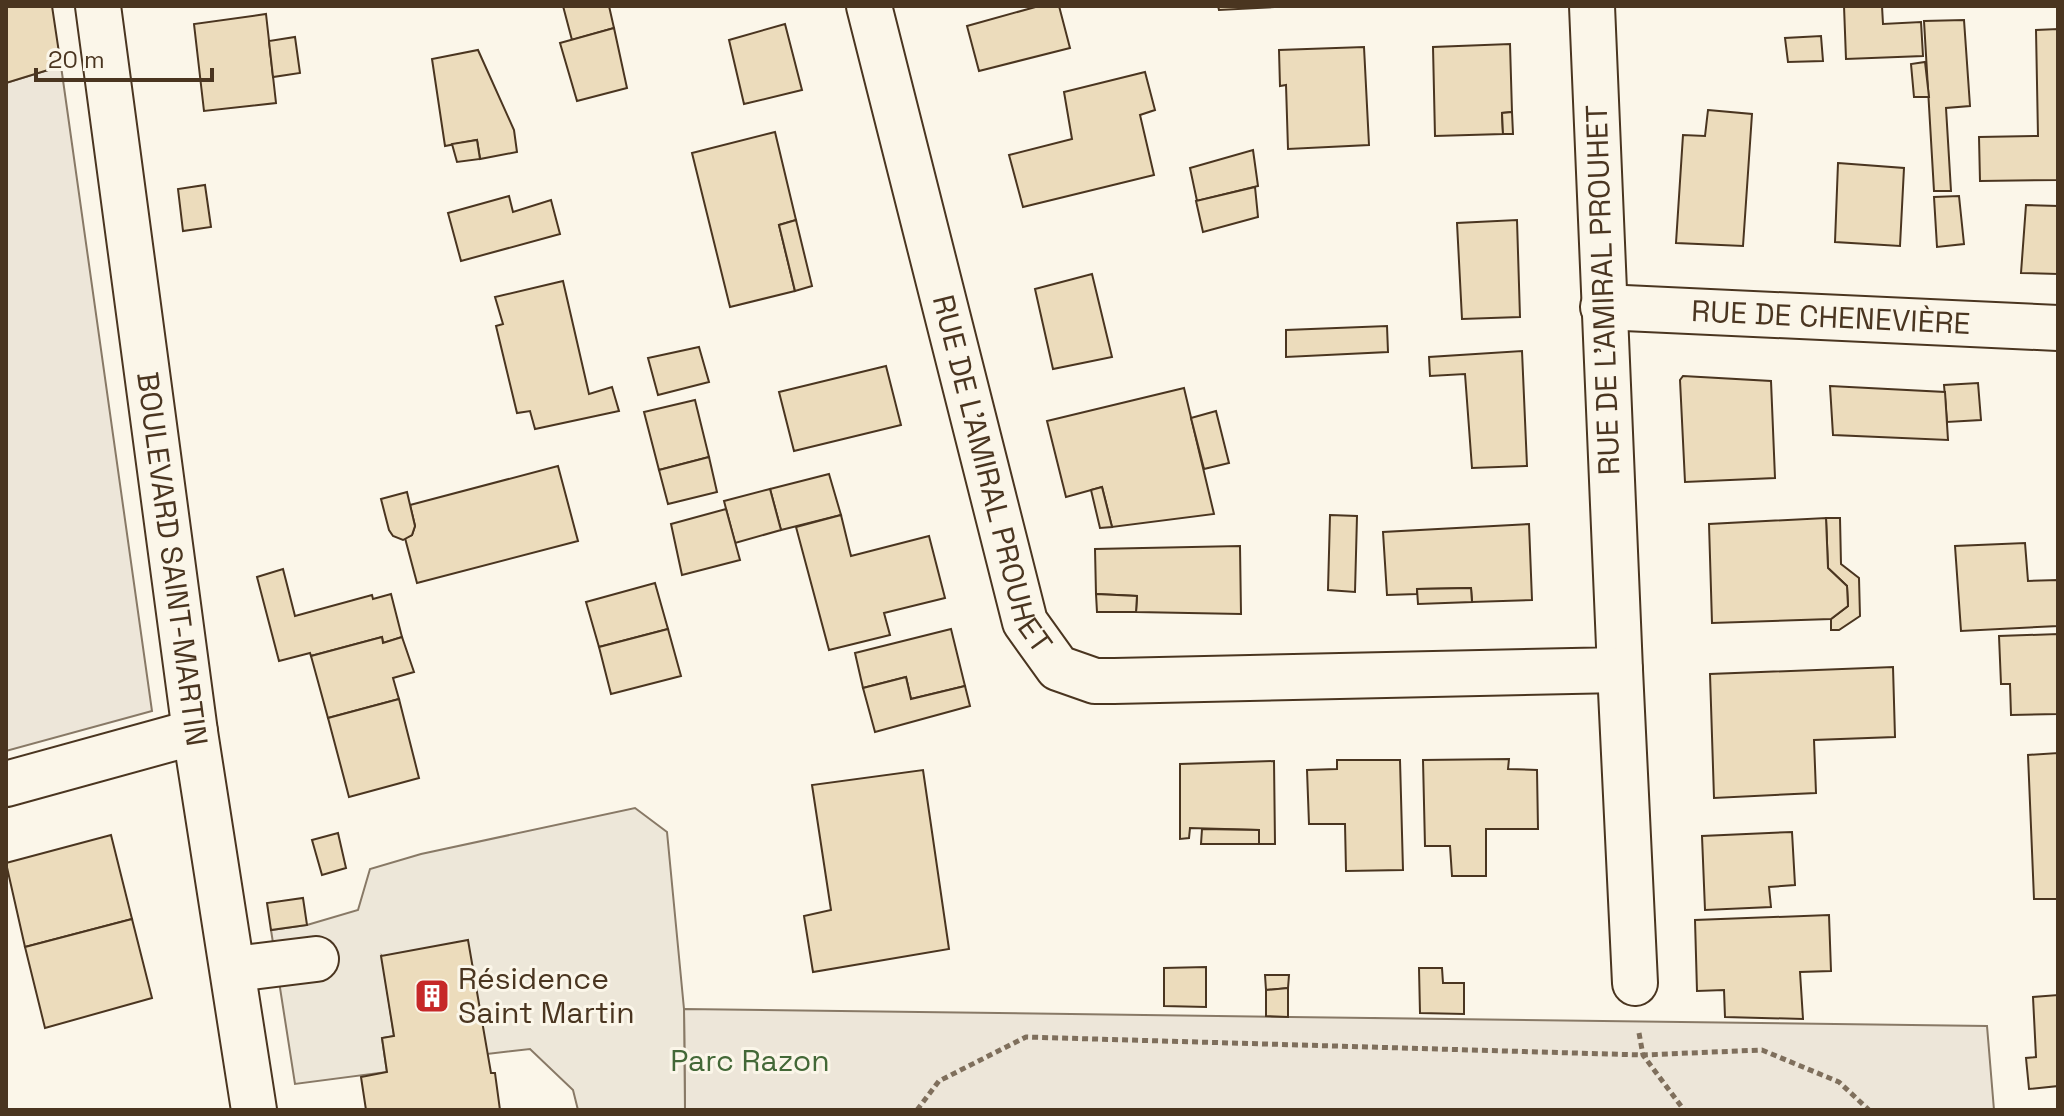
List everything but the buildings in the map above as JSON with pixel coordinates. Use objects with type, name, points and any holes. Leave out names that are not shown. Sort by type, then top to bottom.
[{"type":"street","name":"BOULEVARD SAINT-MARTIN","points":[[98,6],[195,732],[254,1110]]},
{"type":"street","name":"RUE DE L'AMIRAL PROUHET","points":[[869,6],[1025,622],[1058,668],[1095,681],[1620,670]]},
{"type":"street","name":"RUE DE L'AMIRAL PROUHET","points":[[1592,6],[1635,983]]},
{"type":"street","name":"RUE DE CHENEVIÈRE","points":[[1603,307],[2058,328]]},
{"type":"street","points":[[6,784],[195,732]]},
{"type":"street","points":[[234,969],[316,959]]},
{"type":"path","points":[[1635,983],[1643,1055],[1684,1110]]},
{"type":"path","points":[[917,1110],[939,1081],[1026,1037],[1643,1055],[1762,1050],[1839,1082],[1869,1110]]},
{"type":"green space","points":[[61,66],[152,711],[6,751],[6,83]]},
{"type":"green space","name":"Parc Razon","points":[[684,1009],[1987,1026],[1994,1110],[685,1110]]},
{"type":"shaded area","points":[[635,808],[667,832],[684,1009],[685,1110],[578,1110],[573,1090],[530,1049],[487,1054],[382,956],[394,1036],[382,1038],[387,1072],[295,1084],[271,930],[307,925],[358,910],[370,869],[421,854]]},
{"type":"place","name":"Résidence Saint Martin","points":[[432,996]]}]
